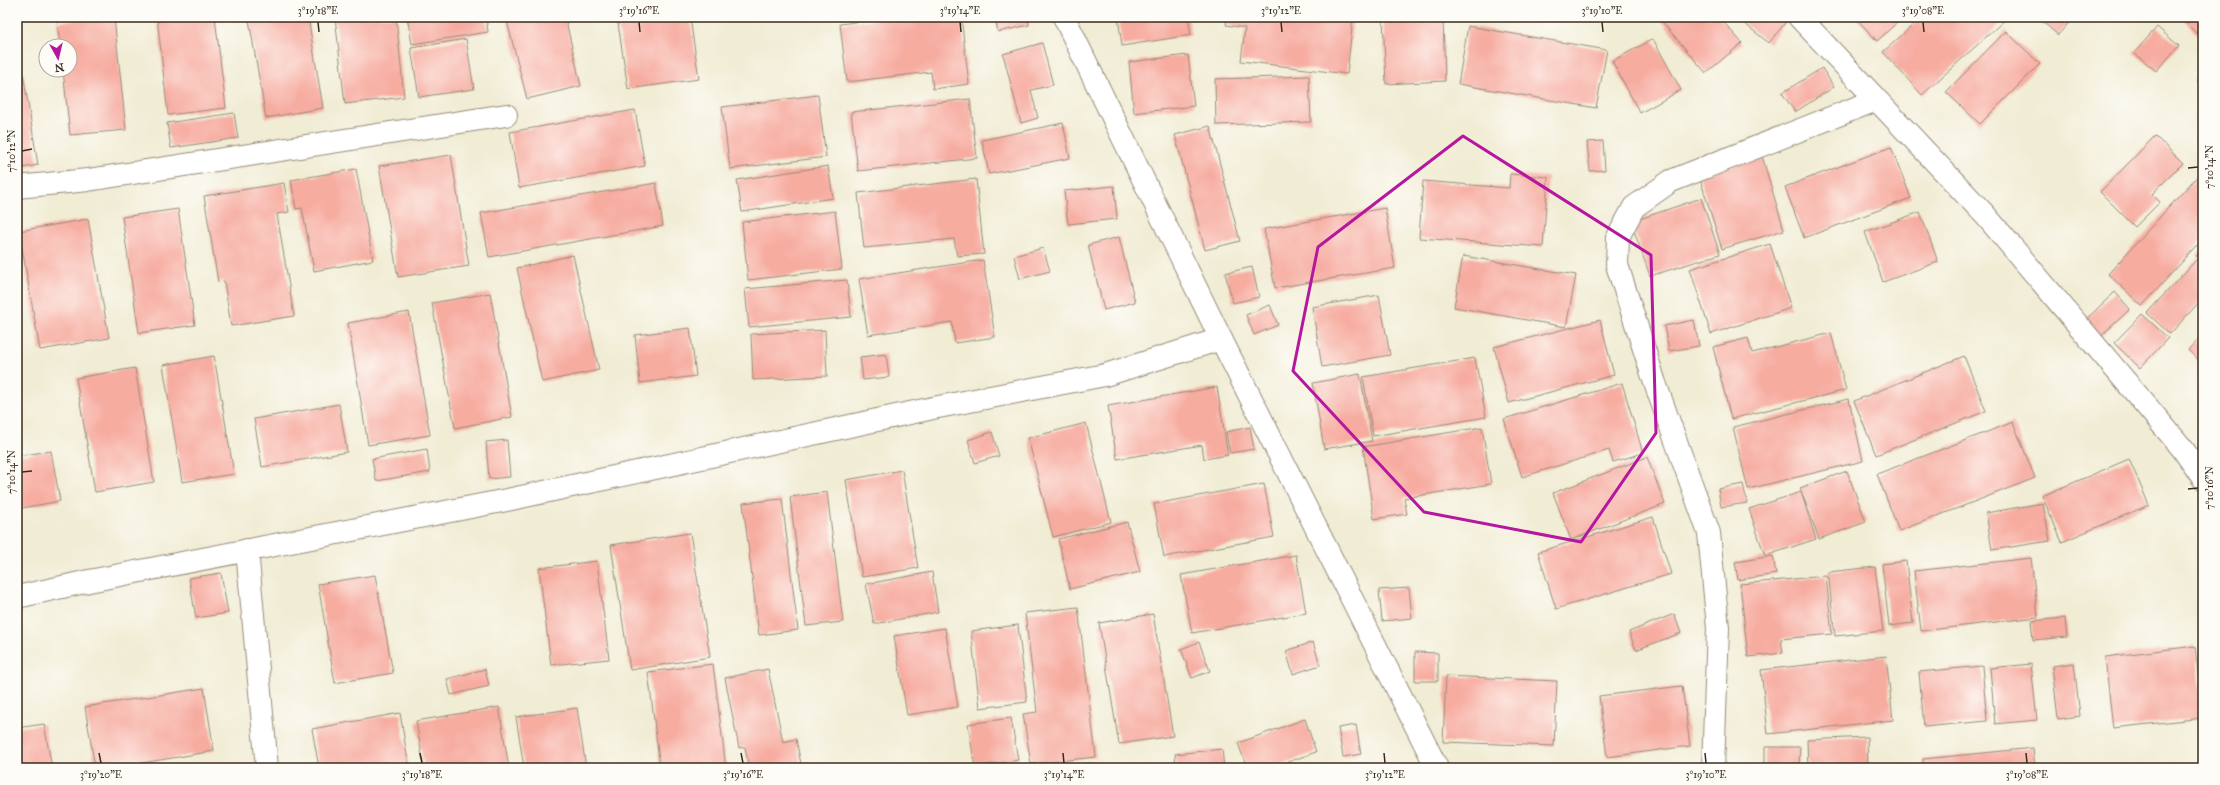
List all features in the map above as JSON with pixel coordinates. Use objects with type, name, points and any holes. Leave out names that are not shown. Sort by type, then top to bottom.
[{"type":"street","points":[[1064,17],[1221,339],[1437,768]]},
{"type":"street","points":[[1799,17],[1986,216],[2182,448],[2203,478]]},
{"type":"street","points":[[1713,768],[1718,628],[1709,534],[1655,383],[1617,265],[1618,237],[1634,207],[1671,181],[1876,100]]},
{"type":"street","points":[[17,187],[88,180],[506,115]]},
{"type":"street","points":[[17,597],[247,550],[507,500],[933,408],[1105,375],[1221,339]]},
{"type":"street","points":[[247,550],[268,768]]},
{"type":"highlighted area","points":[[1463,136],[1651,255],[1656,433],[1581,542],[1424,512],[1293,371],[1318,247]]},
{"type":"building","points":[[114,17],[126,130],[70,135],[64,78],[78,78],[78,38],[59,38],[57,22]]},
{"type":"building","points":[[157,17],[215,17],[226,108],[168,115]]},
{"type":"building","points":[[267,17],[308,17],[323,108],[266,118],[249,20]]},
{"type":"building","points":[[335,17],[396,17],[404,97],[345,104]]},
{"type":"building","points":[[407,17],[486,17],[488,32],[412,44]]},
{"type":"building","points":[[506,17],[565,17],[581,86],[527,99]]},
{"type":"building","points":[[617,17],[690,17],[699,79],[628,89]]},
{"type":"building","points":[[894,17],[961,17],[969,84],[933,89],[931,72],[847,82],[840,24]]},
{"type":"building","points":[[995,17],[1028,17],[1029,25],[998,32]]},
{"type":"building","points":[[1118,17],[1188,17],[1191,35],[1122,46]]},
{"type":"building","points":[[1227,17],[1353,17],[1347,74],[1241,61],[1245,28],[1226,25]]},
{"type":"building","points":[[1383,17],[1443,17],[1445,81],[1386,84]]},
{"type":"building","points":[[1658,17],[1719,17],[1742,43],[1706,73]]},
{"type":"building","points":[[1736,17],[1788,17],[1789,18],[1769,43]]},
{"type":"building","points":[[1855,17],[1903,17],[1877,41]]},
{"type":"building","points":[[1922,17],[2008,17],[1922,95],[1883,52]]},
{"type":"building","points":[[2037,17],[2074,17],[2058,35]]},
{"type":"building","points":[[2084,17],[2093,17],[2088,21]]},
{"type":"building","points":[[2180,17],[2203,17],[2203,28],[2197,34]]},
{"type":"building","points":[[1468,26],[1607,50],[1596,108],[1458,84]]},
{"type":"building","points":[[2157,27],[2179,46],[2156,71],[2134,53]]},
{"type":"building","points":[[2006,31],[2040,64],[1980,124],[1946,92]]},
{"type":"building","points":[[466,39],[474,89],[419,97],[411,48]]},
{"type":"building","points":[[1653,39],[1681,90],[1640,113],[1612,61]]},
{"type":"building","points":[[1042,43],[1053,85],[1031,90],[1038,118],[1021,123],[1003,54]]},
{"type":"building","points":[[19,48],[38,165],[17,169],[17,49]]},
{"type":"building","points":[[1188,55],[1194,106],[1134,113],[1129,62]]},
{"type":"building","points":[[1822,68],[1834,87],[1795,112],[1782,93]]},
{"type":"building","points":[[2203,74],[2203,87],[2197,81]]},
{"type":"building","points":[[1309,76],[1311,122],[1216,125],[1215,79]]},
{"type":"building","points":[[818,95],[826,157],[730,169],[722,107]]},
{"type":"building","points":[[970,99],[977,158],[858,171],[851,112]]},
{"type":"building","points":[[635,110],[645,166],[519,188],[510,132]]},
{"type":"building","points":[[234,113],[238,138],[171,148],[167,123]]},
{"type":"building","points":[[1063,123],[1070,158],[989,174],[982,140]]},
{"type":"building","points":[[1210,126],[1240,241],[1205,250],[1175,135]]},
{"type":"building","points":[[2155,136],[2183,163],[2152,194],[2160,202],[2135,227],[2100,192]]},
{"type":"building","points":[[1603,141],[1605,170],[1590,171],[1587,142]]},
{"type":"building","points":[[1891,147],[1911,198],[1804,238],[1785,187]]},
{"type":"building","points":[[451,155],[469,266],[398,277],[379,166]]},
{"type":"building","points":[[1762,156],[1784,230],[1722,249],[1699,176]]},
{"type":"building","points":[[828,166],[833,198],[742,212],[737,180]]},
{"type":"building","points":[[356,169],[373,260],[314,271],[302,208],[296,209],[291,180]]},
{"type":"building","points":[[2203,170],[2203,239],[2142,306],[2108,274]]},
{"type":"building","points":[[1510,174],[1548,177],[1543,247],[1419,238],[1423,181],[1509,188]]},
{"type":"building","points":[[976,179],[984,254],[957,256],[954,239],[864,248],[858,193]]},
{"type":"building","points":[[284,183],[289,212],[277,214],[294,316],[231,326],[224,281],[218,282],[204,196]]},
{"type":"building","points":[[656,183],[663,226],[489,257],[481,213]]},
{"type":"building","points":[[1114,186],[1117,219],[1068,224],[1064,191]]},
{"type":"building","points":[[1701,198],[1720,254],[1650,276],[1631,222]]},
{"type":"building","points":[[1385,208],[1395,268],[1275,288],[1264,229]]},
{"type":"building","points":[[178,209],[195,325],[139,333],[122,217]]},
{"type":"building","points":[[835,211],[842,269],[748,280],[742,222]]},
{"type":"building","points":[[1920,212],[1938,262],[1883,282],[1865,232]]},
{"type":"building","points":[[88,219],[109,338],[40,350],[19,231]]},
{"type":"building","points":[[1119,237],[1135,302],[1104,310],[1088,245]]},
{"type":"building","points":[[1770,244],[1791,308],[1711,334],[1690,269]]},
{"type":"building","points":[[1043,248],[1050,271],[1020,279],[1014,256]]},
{"type":"building","points":[[2203,248],[2203,262],[2196,256]]},
{"type":"building","points":[[573,255],[599,370],[542,382],[517,268]]},
{"type":"building","points":[[1463,256],[1576,275],[1566,327],[1454,307]]},
{"type":"building","points":[[2197,259],[2203,265],[2203,298],[2170,334],[2147,313]]},
{"type":"building","points":[[983,260],[995,337],[955,343],[952,322],[868,335],[859,279]]},
{"type":"building","points":[[1252,267],[1259,297],[1233,303],[1225,273]]},
{"type":"building","points":[[847,280],[851,317],[749,327],[745,289]]},
{"type":"building","points":[[2115,292],[2130,309],[2096,341],[2080,325]]},
{"type":"building","points":[[490,293],[512,417],[455,428],[432,303]]},
{"type":"building","points":[[1379,295],[1390,355],[1322,367],[1312,307]]},
{"type":"building","points":[[1270,305],[1278,325],[1254,335],[1246,315]]},
{"type":"building","points":[[409,312],[430,435],[368,445],[348,323]]},
{"type":"building","points":[[2142,314],[2168,338],[2140,368],[2114,343]]},
{"type":"building","points":[[1600,320],[1614,375],[1509,403],[1494,347]]},
{"type":"building","points":[[1694,320],[1699,346],[1669,351],[1664,326]]},
{"type":"building","points":[[690,328],[696,376],[640,383],[635,335]]},
{"type":"building","points":[[825,330],[827,376],[753,380],[751,334]]},
{"type":"building","points":[[1831,333],[1846,390],[1731,419],[1713,347],[1748,338],[1752,353]]},
{"type":"building","points":[[2203,334],[2203,364],[2188,350]]},
{"type":"building","points":[[886,354],[889,377],[863,380],[860,357]]},
{"type":"building","points":[[214,356],[234,474],[182,482],[163,365]]},
{"type":"building","points":[[1964,356],[1986,411],[1876,455],[1854,401]]},
{"type":"building","points":[[1475,358],[1486,417],[1373,436],[1363,377]]},
{"type":"building","points":[[135,368],[154,482],[95,492],[76,378]]},
{"type":"building","points":[[1360,374],[1372,441],[1324,449],[1313,383]]},
{"type":"building","points":[[1622,383],[1643,453],[1613,462],[1609,450],[1522,477],[1504,419]]},
{"type":"building","points":[[1217,387],[1228,455],[1204,459],[1202,445],[1117,459],[1108,406]]},
{"type":"building","points":[[1849,399],[1863,461],[1748,489],[1733,427]]},
{"type":"building","points":[[339,404],[347,452],[262,467],[254,419]]},
{"type":"building","points":[[2013,422],[2035,478],[1899,531],[1877,474]]},
{"type":"building","points":[[1086,423],[1111,522],[1053,537],[1028,438]]},
{"type":"building","points":[[1250,427],[1254,449],[1230,453],[1226,432]]},
{"type":"building","points":[[1482,427],[1491,484],[1404,498],[1407,514],[1374,519],[1363,447]]},
{"type":"building","points":[[992,432],[999,456],[975,463],[968,440]]},
{"type":"building","points":[[507,440],[510,477],[489,479],[486,442]]},
{"type":"building","points":[[427,449],[430,472],[376,481],[372,459]]},
{"type":"building","points":[[51,451],[60,501],[17,509],[17,456]]},
{"type":"building","points":[[1647,457],[1665,504],[1571,540],[1553,493]]},
{"type":"building","points":[[2129,459],[2149,505],[2062,542],[2042,496]]},
{"type":"building","points":[[902,470],[918,568],[862,577],[846,480]]},
{"type":"building","points":[[1847,471],[1866,522],[1819,539],[1800,488]]},
{"type":"building","points":[[1264,484],[1274,537],[1164,557],[1154,504]]},
{"type":"building","points":[[1743,484],[1747,503],[1721,507],[1718,489]]},
{"type":"building","points":[[827,492],[843,622],[806,626],[790,497]]},
{"type":"building","points":[[1801,492],[1816,539],[1765,556],[1749,509]]},
{"type":"building","points":[[782,499],[798,630],[759,635],[743,503]]},
{"type":"building","points":[[2043,503],[2050,541],[1992,550],[1986,513]]},
{"type":"building","points":[[1653,517],[1671,574],[1556,609],[1538,552]]},
{"type":"building","points":[[1127,522],[1140,572],[1070,589],[1058,539]]},
{"type":"building","points":[[690,533],[710,657],[630,670],[611,545]]},
{"type":"building","points":[[1296,555],[1306,613],[1192,633],[1181,575]]},
{"type":"building","points":[[1773,556],[1776,574],[1738,580],[1735,562]]},
{"type":"building","points":[[2031,558],[2038,617],[1921,631],[1914,571]]},
{"type":"building","points":[[597,561],[609,659],[551,665],[539,568]]},
{"type":"building","points":[[1906,561],[1913,623],[1889,626],[1882,564]]},
{"type":"building","points":[[1875,567],[1883,631],[1835,636],[1828,572]]},
{"type":"building","points":[[932,572],[938,612],[874,624],[866,584]]},
{"type":"building","points":[[221,573],[228,613],[196,618],[189,578]]},
{"type":"building","points":[[375,575],[393,673],[335,683],[318,584]]},
{"type":"building","points":[[1826,576],[1832,634],[1781,639],[1783,653],[1748,657],[1740,584]]},
{"type":"building","points":[[1409,588],[1412,618],[1382,621],[1379,590]]},
{"type":"building","points":[[1078,607],[1096,757],[1031,764],[1023,714],[1037,712],[1025,613]]},
{"type":"building","points":[[1153,614],[1173,736],[1119,744],[1099,623]]},
{"type":"building","points":[[1674,614],[1681,633],[1636,650],[1629,632]]},
{"type":"building","points":[[2065,618],[2067,637],[2033,640],[2031,621]]},
{"type":"building","points":[[1018,625],[1027,702],[980,708],[971,631]]},
{"type":"building","points":[[945,628],[958,707],[907,715],[894,636]]},
{"type":"building","points":[[1199,642],[1210,671],[1192,678],[1181,649]]},
{"type":"building","points":[[1313,642],[1320,665],[1293,674],[1286,651]]},
{"type":"building","points":[[2195,646],[2203,718],[2113,728],[2105,657]]},
{"type":"building","points":[[1415,652],[1438,653],[1438,681],[1415,681]]},
{"type":"building","points":[[1886,656],[1893,720],[1768,734],[1761,670]]},
{"type":"building","points":[[2074,663],[2080,716],[2058,719],[2052,666]]},
{"type":"building","points":[[713,664],[726,768],[660,768],[648,672]]},
{"type":"building","points":[[2031,664],[2037,720],[1995,724],[1990,668]]},
{"type":"building","points":[[1982,666],[1987,721],[1924,727],[1919,672]]},
{"type":"building","points":[[485,669],[489,686],[451,695],[447,679]]},
{"type":"building","points":[[768,669],[783,742],[796,739],[801,764],[779,768],[749,768],[745,747],[739,748],[725,678]]},
{"type":"building","points":[[1446,676],[1557,681],[1554,746],[1443,742]]},
{"type":"building","points":[[1682,686],[1690,746],[1607,757],[1599,696]]},
{"type":"building","points":[[204,688],[214,751],[112,768],[95,768],[85,707]]},
{"type":"building","points":[[499,707],[509,768],[424,768],[416,721]]},
{"type":"building","points":[[577,708],[586,768],[524,768],[516,717]]},
{"type":"building","points":[[400,713],[409,767],[319,768],[312,729]]},
{"type":"building","points":[[1011,718],[1018,760],[975,767],[968,724]]},
{"type":"building","points":[[1305,719],[1316,752],[1271,768],[1247,768],[1238,743]]},
{"type":"building","points":[[44,724],[52,768],[17,768],[17,728]]},
{"type":"building","points":[[1356,725],[1361,754],[1343,757],[1338,728]]},
{"type":"building","points":[[1867,737],[1868,768],[1808,768],[1807,740]]},
{"type":"building","points":[[1765,747],[1800,747],[1799,768],[1765,768]]},
{"type":"building","points":[[2033,748],[2035,768],[1923,768],[1923,759]]},
{"type":"building","points":[[1222,749],[1224,768],[1176,768],[1175,754]]},
{"type":"building","points":[[1092,763],[1093,768],[1051,768],[1051,767]]}]
